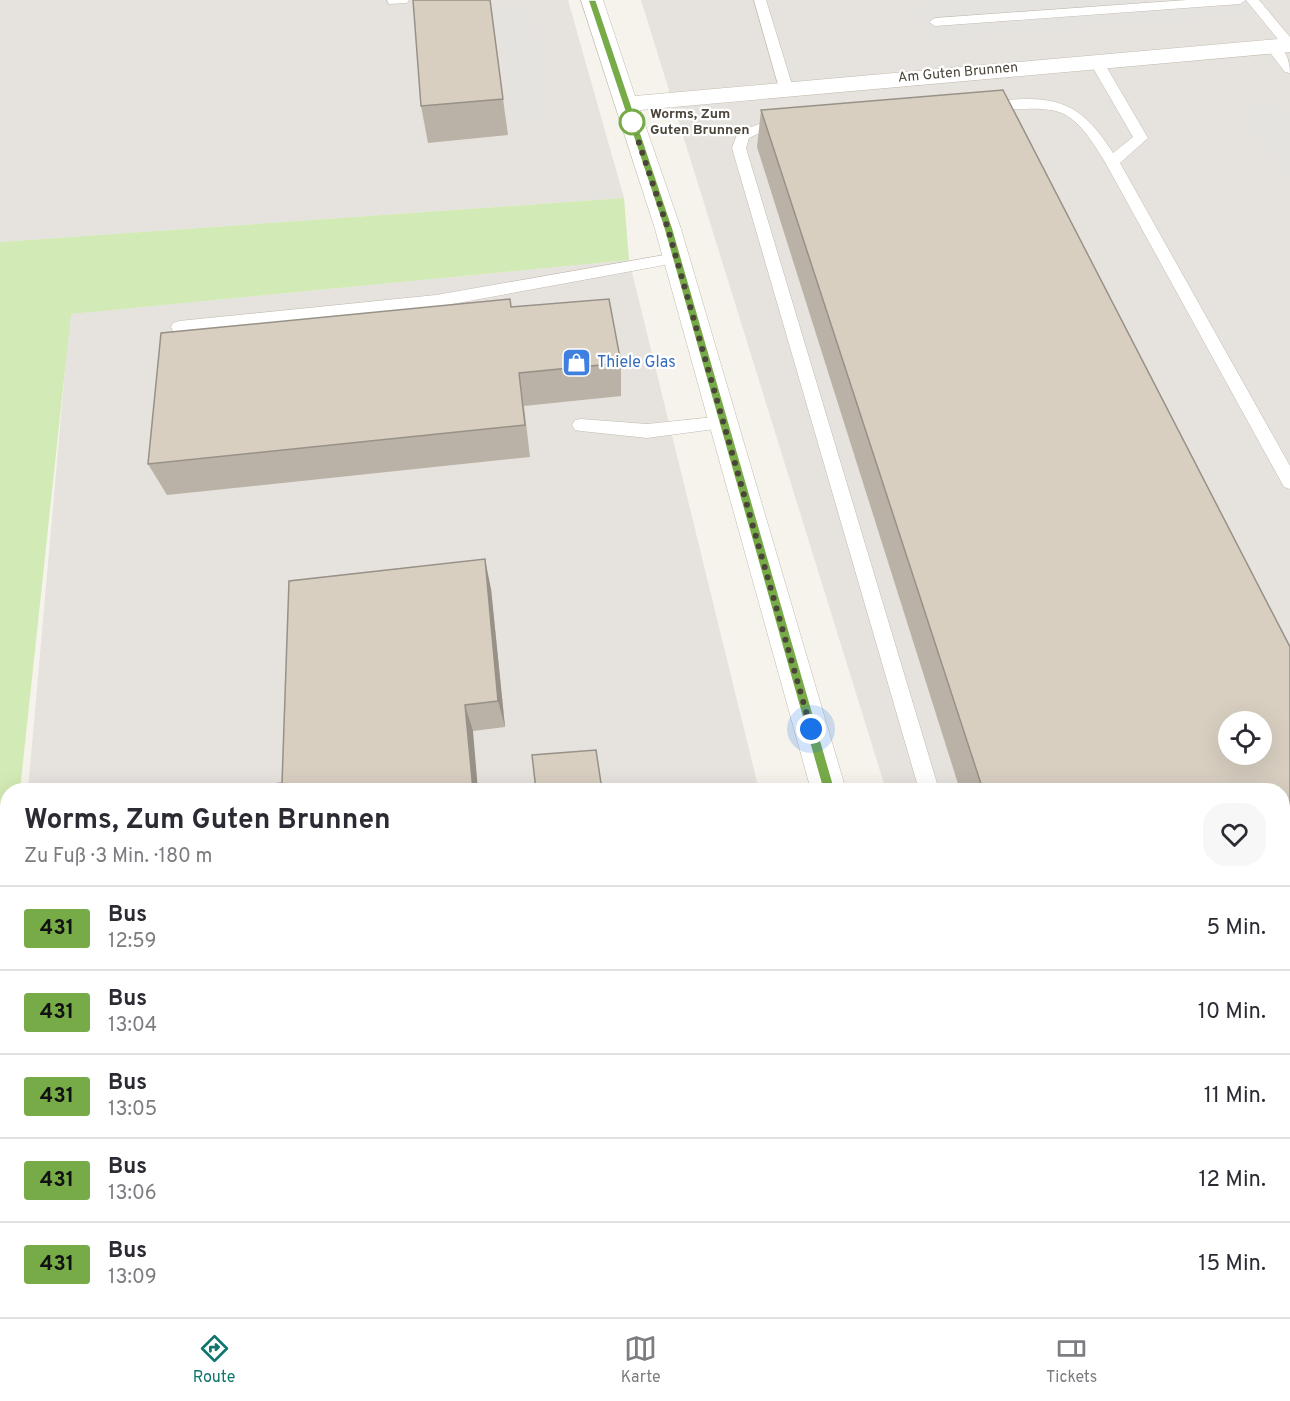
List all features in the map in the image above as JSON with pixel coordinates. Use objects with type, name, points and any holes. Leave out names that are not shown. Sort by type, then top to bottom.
[{"type":"street","points":[[592,0],[676,258],[827,783]]},
{"type":"street","name":"Am Guten Brunnen","points":[[627,104],[1284,45]]},
{"type":"lane","points":[[393,1],[403,0]]},
{"type":"lane","points":[[760,0],[786,88]]},
{"type":"lane","points":[[935,22],[1084,5],[1240,0]]},
{"type":"lane","points":[[1252,0],[1284,45],[1290,69]]},
{"type":"lane","points":[[1096,61],[1141,138],[1112,162]]},
{"type":"lane","points":[[965,109],[1036,102],[1064,108],[1082,121],[1112,162],[1290,482]]},
{"type":"lane","points":[[798,124],[762,127],[743,135],[739,148],[927,783]]},
{"type":"lane","points":[[179,327],[436,302],[676,258]]},
{"type":"lane","points":[[581,425],[646,431],[724,422]]},
{"type":"shaded area","points":[[0,0],[568,0],[624,198],[0,242]]},
{"type":"shaded area","points":[[641,0],[1290,0],[1290,783],[884,783]]},
{"type":"shaded area","points":[[1007,0],[1252,0],[1261,13],[932,38],[917,6]]},
{"type":"shaded area","points":[[528,10],[544,116],[512,118],[499,13]]},
{"type":"shaded area","points":[[1277,104],[1290,122],[1290,178],[1241,108]]},
{"type":"shaded area","points":[[629,260],[757,783],[29,783],[70,314]]},
{"type":"green space","points":[[624,198],[629,260],[71,314],[21,783],[0,783],[0,242]]},
{"type":"building","points":[[413,0],[490,0],[503,99],[421,106]]},
{"type":"building","points":[[1003,90],[1290,647],[1290,783],[981,783],[761,110]]},
{"type":"building","points":[[510,299],[511,307],[609,299],[621,363],[519,373],[525,425],[148,464],[161,333]]},
{"type":"building","points":[[485,559],[498,701],[465,705],[472,783],[282,783],[289,581]]},
{"type":"building","points":[[596,750],[601,783],[535,783],[532,755]]},
{"type":"bus line","name":"431","points":[[592,0],[668,229],[827,783]]},
{"type":"place","name":"Worms, Zum Guten Brunnen","points":[[632,122]]},
{"type":"place","name":"Thiele Glas","points":[[576,363]]},
{"type":"route","points":[[632,122],[668,229],[811,729]]}]
